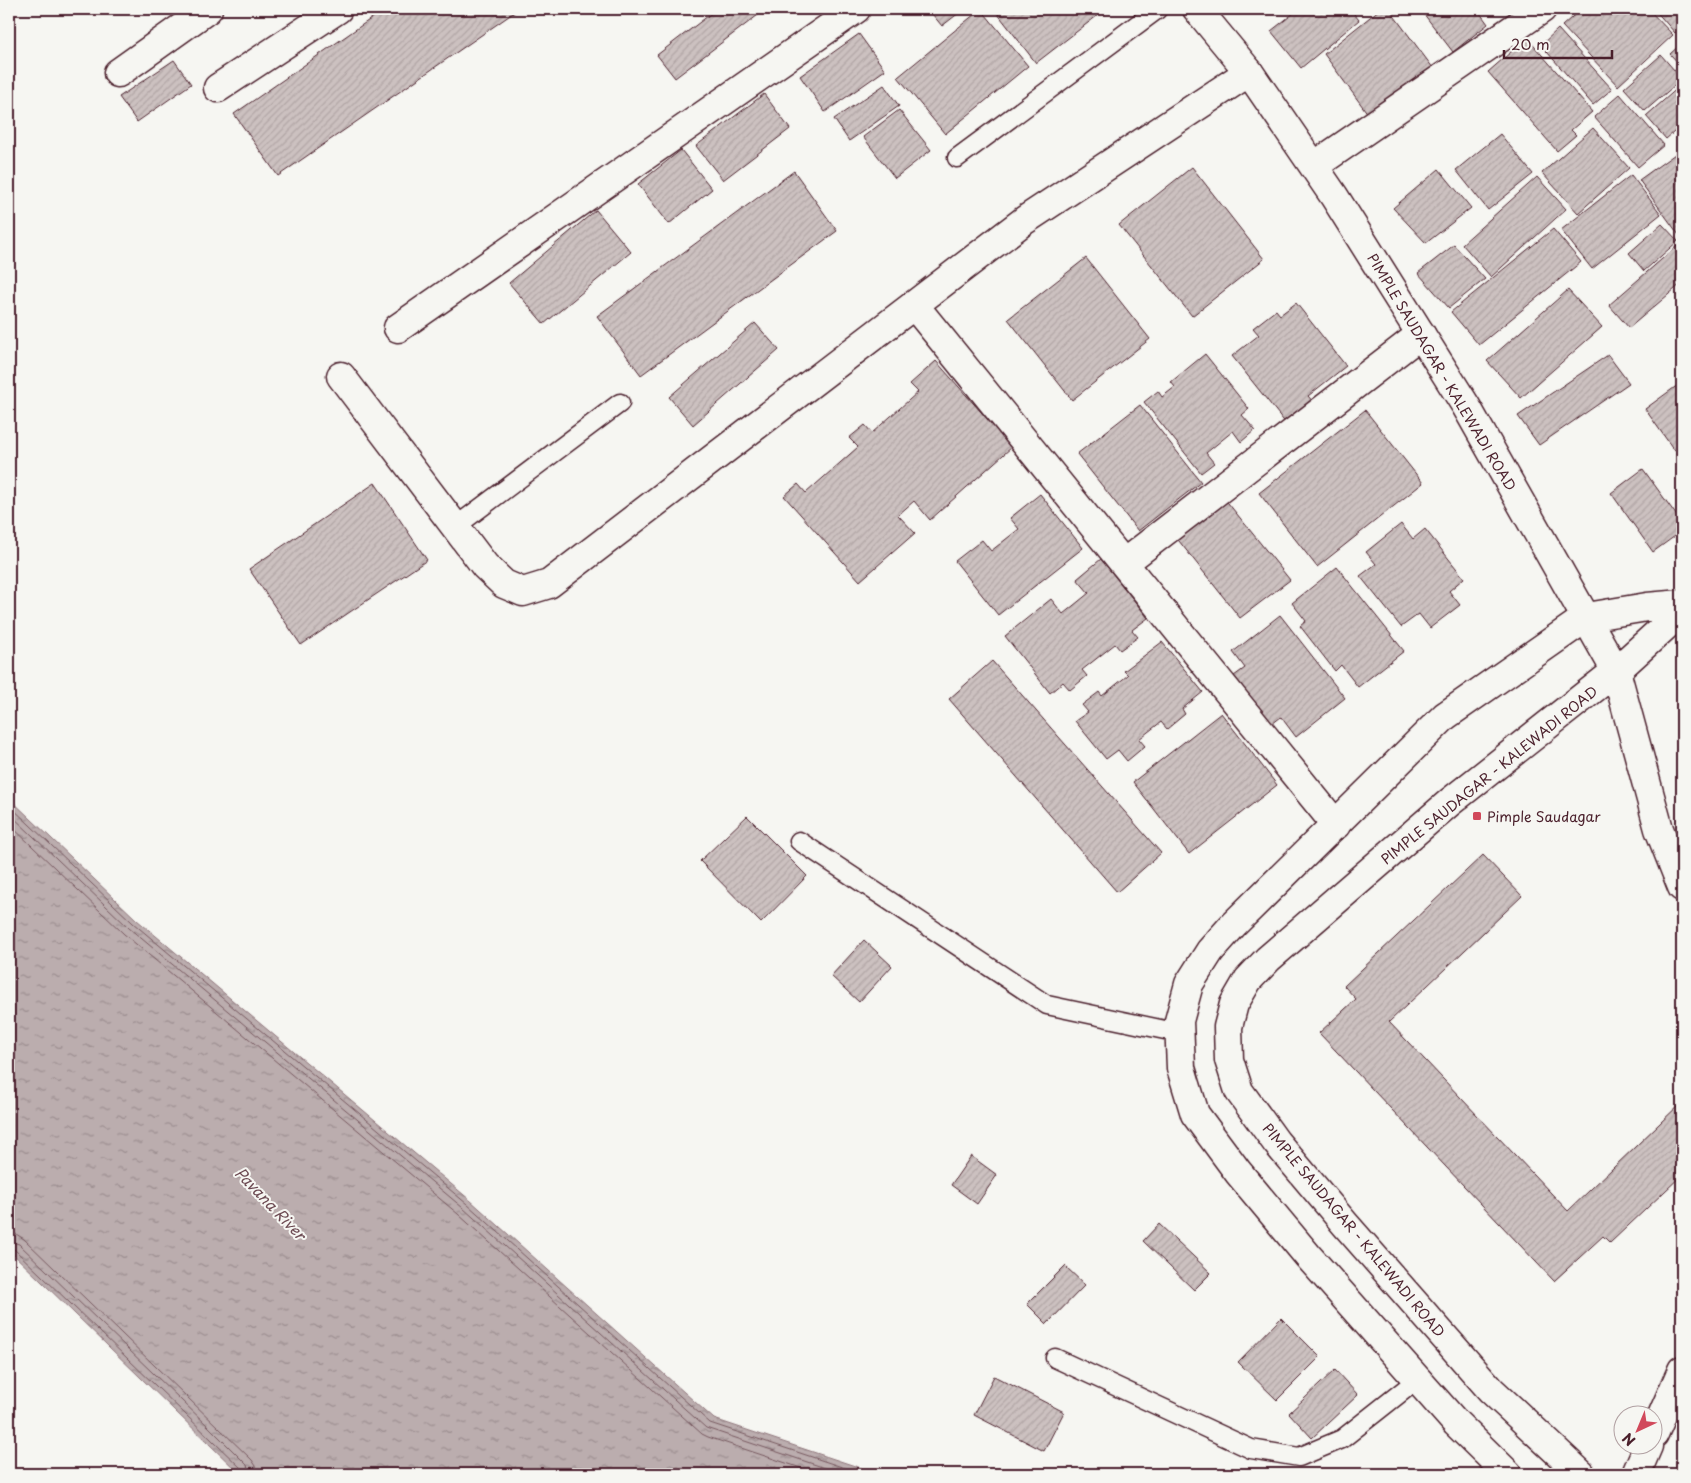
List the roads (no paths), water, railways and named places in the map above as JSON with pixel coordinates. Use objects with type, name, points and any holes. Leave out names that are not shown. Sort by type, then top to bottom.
[{"type":"street","points":[[118,73],[208,9]]},
{"type":"street","points":[[218,88],[338,9]]},
{"type":"street","points":[[398,328],[856,9]]},
{"type":"street","name":"PIMPLE SAUDAGAR - KALEWADI ROAD","points":[[1197,9],[1249,72],[1334,196],[1466,406],[1616,671],[1450,802],[1268,959],[1248,980],[1234,1004],[1228,1027],[1229,1060],[1239,1092],[1276,1142],[1490,1390],[1581,1474]]},
{"type":"street","points":[[1314,166],[1542,9]]},
{"type":"street","points":[[340,376],[485,566],[504,584],[524,592],[549,584],[1025,220],[1249,72]]},
{"type":"street","points":[[914,305],[1336,825]]},
{"type":"street","points":[[1124,563],[1421,334]]},
{"type":"street","points":[[1508,1474],[1456,1422],[1418,1380],[1308,1256],[1238,1172],[1196,1114],[1182,1068],[1179,1021],[1189,984],[1210,951],[1234,924],[1445,716],[1587,617],[1647,607],[1682,604]]},
{"type":"street","points":[[1682,611],[1616,671],[1659,829],[1682,887]]},
{"type":"street","points":[[1664,1411],[1682,1370]]},
{"type":"street","points":[[1636,1474],[1644,1456]]},
{"type":"lane","points":[[957,158],[1158,9]]},
{"type":"lane","points":[[455,527],[620,403]]},
{"type":"lane","points":[[800,841],[1047,1005],[1179,1033]]},
{"type":"lane","points":[[1054,1358],[1251,1449],[1299,1457],[1342,1440],[1418,1380]]},
{"type":"water","name":"Pavana River","points":[[9,798],[137,920],[470,1200],[714,1419],[879,1474],[240,1474],[9,1250]]},
{"type":"place","name":"Pimple Saudagar","points":[[1477,816]]}]
